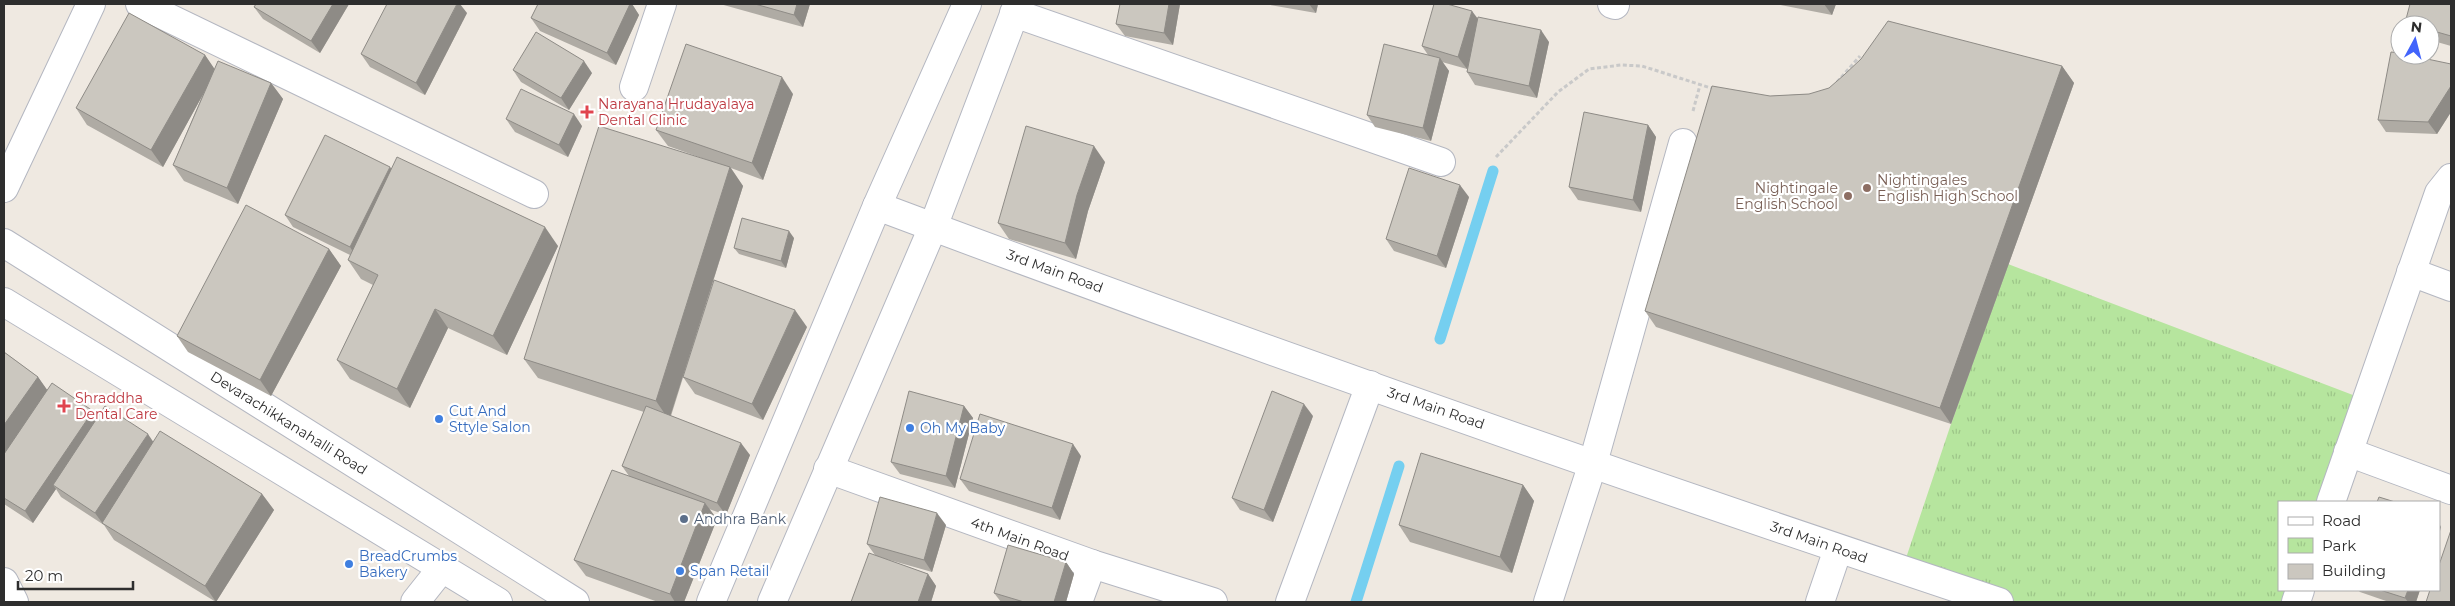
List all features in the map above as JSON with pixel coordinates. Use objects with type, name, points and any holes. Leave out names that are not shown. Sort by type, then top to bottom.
[{"type":"street","points":[[4,188],[91,4]]},
{"type":"street","points":[[140,4],[534,194]]},
{"type":"street","points":[[634,87],[662,4]]},
{"type":"street","points":[[711,602],[877,206],[967,4]]},
{"type":"street","points":[[772,602],[933,227],[1016,8],[1441,162]]},
{"type":"street","points":[[1548,602],[1593,463],[1683,143]]},
{"type":"street","points":[[2331,501],[2438,193],[2451,178]]},
{"type":"street","name":"3rd Main Road","points":[[877,206],[1370,385],[1838,549],[1999,602]]},
{"type":"street","name":"Devarachikkanahalli Road","points":[[4,243],[575,602]]},
{"type":"street","points":[[2411,272],[2451,287]]},
{"type":"street","points":[[4,302],[498,602]]},
{"type":"street","points":[[1290,602],[1370,385]]},
{"type":"street","points":[[2348,452],[2451,490]]},
{"type":"street","name":"4th Main Road","points":[[828,470],[1092,564],[1213,602]]},
{"type":"street","points":[[1820,602],[1838,549]]},
{"type":"street","points":[[1078,602],[1092,564]]},
{"type":"street","points":[[415,602],[442,568]]},
{"type":"street","points":[[4,582],[14,602]]},
{"type":"path","points":[[1836,83],[1860,56]]},
{"type":"path","points":[[1496,157],[1558,92],[1589,69],[1621,65],[1642,66],[1717,90]]},
{"type":"green space","points":[[2008,264],[2366,400],[2331,501],[2278,501],[2278,591],[2300,591],[2296,602],[1999,602],[1902,570]]},
{"type":"building","points":[[256,4],[333,4],[311,41],[254,7]]},
{"type":"building","points":[[387,4],[457,4],[416,83],[361,54]]},
{"type":"building","points":[[538,4],[630,4],[607,53],[531,18]]},
{"type":"building","points":[[755,4],[797,4],[794,15]]},
{"type":"building","points":[[1120,4],[1169,4],[1164,33],[1116,24]]},
{"type":"building","points":[[1434,4],[1447,4],[1472,11],[1458,57],[1422,46]]},
{"type":"building","points":[[2410,4],[2451,4],[2451,36],[2440,33],[2440,15],[2407,15]]},
{"type":"building","points":[[129,13],[205,55],[151,150],[76,108]]},
{"type":"building","points":[[1478,17],[1541,30],[1529,86],[1467,72]]},
{"type":"building","name":"Nightingales English High School","points":[[1888,21],[2062,66],[1940,408],[1645,311],[1712,86],[1770,96],[1809,94],[1829,88],[1861,59]]},
{"type":"building","points":[[536,32],[584,61],[561,98],[513,70]]},
{"type":"building","points":[[686,44],[782,77],[752,163],[656,130]]},
{"type":"building","points":[[1384,44],[1440,58],[1423,128],[1367,115]]},
{"type":"building","points":[[2390,57],[2390,65],[2440,65],[2440,62],[2451,64],[2451,86],[2428,122],[2378,120]]},
{"type":"building","points":[[218,61],[271,83],[227,188],[173,165]]},
{"type":"building","points":[[521,89],[574,114],[559,145],[506,119]]},
{"type":"building","points":[[1584,112],[1648,125],[1633,200],[1569,187]]},
{"type":"building","points":[[599,126],[730,167],[656,401],[524,359]]},
{"type":"building","points":[[1026,126],[1094,146],[1077,195],[1065,243],[998,223]]},
{"type":"building","points":[[325,135],[390,167],[350,247],[285,215]]},
{"type":"building","points":[[397,157],[545,227],[493,336],[435,309],[397,389],[337,360],[378,275],[348,260]]},
{"type":"building","points":[[1409,168],[1460,185],[1437,256],[1386,239]]},
{"type":"building","points":[[246,205],[329,249],[260,380],[177,336]]},
{"type":"building","points":[[742,218],[789,231],[781,261],[734,248]]},
{"type":"building","points":[[714,280],[795,310],[752,404],[683,377]]},
{"type":"building","points":[[4,352],[38,377],[4,425]]},
{"type":"building","points":[[52,383],[93,411],[25,511],[4,498],[4,454]]},
{"type":"building","points":[[909,391],[964,406],[946,476],[891,462]]},
{"type":"building","points":[[1272,391],[1304,404],[1264,510],[1232,498]]},
{"type":"building","points":[[105,406],[148,434],[95,513],[53,485]]},
{"type":"building","points":[[646,406],[741,443],[717,503],[622,466]]},
{"type":"building","points":[[980,414],[1073,444],[1052,508],[960,479]]},
{"type":"building","points":[[160,431],[262,494],[205,586],[102,523]]},
{"type":"building","points":[[1421,453],[1523,485],[1500,557],[1399,525]]},
{"type":"building","points":[[612,470],[705,503],[670,594],[574,560]]},
{"type":"building","points":[[880,497],[937,513],[924,560],[867,544]]},
{"type":"building","points":[[2379,497],[2392,501],[2377,501]]},
{"type":"building","points":[[2451,530],[2451,602],[2426,602],[2430,591],[2440,591],[2440,562]]},
{"type":"building","points":[[1008,545],[1066,562],[1054,602],[1024,602],[994,593]]},
{"type":"building","points":[[869,553],[928,574],[918,602],[851,602]]},
{"type":"building","points":[[2383,591],[2408,591],[2405,598]]},
{"type":"waterway","points":[[1440,339],[1493,171]]},
{"type":"waterway","points":[[1356,602],[1399,466]]},
{"type":"place","name":"Narayana Hrudayalaya Dental Clinic","points":[[587,112]]},
{"type":"place","name":"Nightingales English High School","points":[[1867,188]]},
{"type":"place","name":"Nightingale English School","points":[[1848,196]]},
{"type":"place","name":"Shraddha Dental Care","points":[[64,406]]},
{"type":"place","name":"Cut And Sttyle Salon","points":[[439,419]]},
{"type":"place","name":"Oh My Baby","points":[[910,428]]},
{"type":"place","name":"Andhra Bank","points":[[684,519]]},
{"type":"place","name":"BreadCrumbs Bakery","points":[[349,564]]},
{"type":"place","name":"Span Retail","points":[[680,571]]}]
